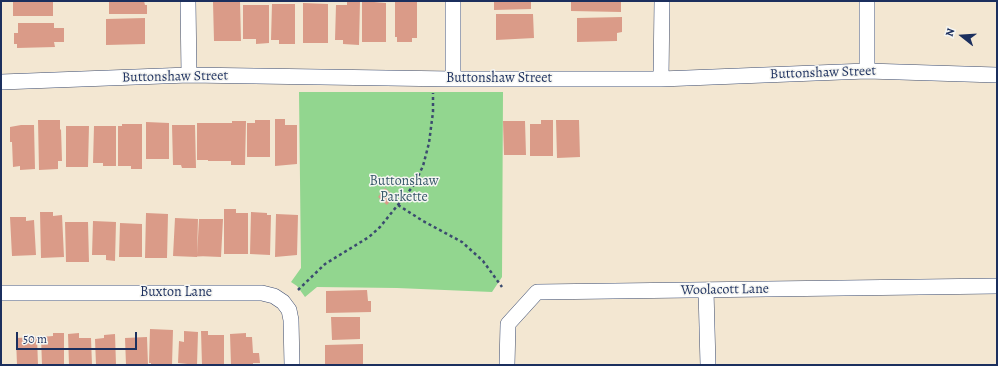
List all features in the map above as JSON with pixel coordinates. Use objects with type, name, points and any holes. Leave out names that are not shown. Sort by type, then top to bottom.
[{"type":"street","points":[[188,1],[188,76]]},
{"type":"street","points":[[453,1],[453,79]]},
{"type":"street","points":[[661,78],[662,1]]},
{"type":"street","points":[[867,1],[867,71]]},
{"type":"street","name":"Buttonshaw Street","points":[[1,82],[188,76],[453,79],[661,78],[867,71],[997,75]]},
{"type":"street","name":"Woolacott Lane","points":[[507,365],[508,324],[537,292],[997,286]]},
{"type":"street","points":[[706,290],[708,365]]},
{"type":"street","name":"Buxton Lane","points":[[1,293],[262,293],[274,296],[283,302],[289,310],[291,320],[292,365]]},
{"type":"path","points":[[298,290],[325,264],[369,237],[380,227],[414,185],[423,166],[429,142],[433,112],[433,93]]},
{"type":"path","points":[[398,205],[423,221],[462,242],[483,261],[502,286]]},
{"type":"green space","name":"Buttonshaw Parkette","points":[[299,92],[503,92],[502,277],[492,292],[397,288],[317,287],[305,297],[297,286],[291,282],[301,268]]},
{"type":"building","points":[[13,1],[53,1],[53,16],[13,16]]},
{"type":"building","points":[[109,1],[144,1],[145,5],[147,5],[147,14],[109,14]]},
{"type":"building","points":[[240,1],[241,41],[214,41],[213,2]]},
{"type":"building","points":[[347,1],[360,1],[359,45],[343,44],[343,40],[335,40],[336,5],[347,5]]},
{"type":"building","points":[[362,1],[386,3],[386,42],[362,42]]},
{"type":"building","points":[[395,1],[417,1],[417,38],[412,38],[412,42],[397,42],[397,37],[395,37]]},
{"type":"building","points":[[494,1],[531,1],[531,9],[494,10]]},
{"type":"building","points":[[571,1],[621,1],[621,12],[571,11]]},
{"type":"building","points":[[303,3],[328,4],[328,43],[303,43]]},
{"type":"building","points":[[272,4],[295,4],[295,44],[279,44],[279,40],[271,40]]},
{"type":"building","points":[[243,5],[269,5],[269,43],[256,44],[256,39],[243,39]]},
{"type":"building","points":[[496,14],[533,14],[534,38],[496,40]]},
{"type":"building","points":[[622,17],[622,32],[617,33],[617,41],[577,42],[577,18]]},
{"type":"building","points":[[145,18],[145,44],[106,45],[106,19]]},
{"type":"building","points":[[18,23],[54,23],[54,28],[64,28],[64,42],[54,42],[55,47],[17,48],[17,44],[14,44],[14,33],[18,33]]},
{"type":"building","points":[[275,119],[285,119],[285,125],[297,125],[297,164],[275,166]]},
{"type":"building","points":[[38,120],[60,120],[62,161],[58,161],[58,169],[39,170]]},
{"type":"building","points":[[255,120],[270,120],[270,157],[247,157],[247,123],[255,123]]},
{"type":"building","points":[[541,120],[553,120],[553,156],[530,156],[530,124],[541,124]]},
{"type":"building","points":[[556,120],[579,120],[580,157],[557,158]]},
{"type":"building","points":[[232,121],[246,121],[245,165],[231,165],[231,161],[197,160],[197,123],[232,123]]},
{"type":"building","points":[[503,121],[525,121],[526,155],[504,155]]},
{"type":"building","points":[[146,122],[169,123],[169,159],[146,159]]},
{"type":"building","points":[[122,124],[142,124],[142,169],[131,169],[131,166],[118,166],[118,126],[122,126]]},
{"type":"building","points":[[34,125],[35,169],[20,170],[20,166],[13,167],[10,127]]},
{"type":"building","points":[[172,125],[195,125],[196,168],[182,168],[181,165],[173,165]]},
{"type":"building","points":[[66,126],[89,126],[88,167],[66,167]]},
{"type":"building","points":[[94,126],[116,126],[116,166],[103,166],[103,163],[93,163]]},
{"type":"building","points":[[385,188],[394,196],[387,205],[378,197]]},
{"type":"building","points":[[224,209],[236,209],[236,213],[248,213],[248,254],[224,254]]},
{"type":"building","points":[[40,212],[53,212],[53,216],[62,215],[64,257],[41,258]]},
{"type":"building","points":[[251,212],[267,213],[267,215],[271,215],[270,255],[250,254]]},
{"type":"building","points":[[146,213],[168,214],[167,258],[145,258]]},
{"type":"building","points":[[276,214],[298,215],[297,255],[275,257]]},
{"type":"building","points":[[10,217],[26,217],[26,221],[34,220],[36,255],[12,256]]},
{"type":"building","points":[[175,218],[198,219],[197,257],[173,256]]},
{"type":"building","points":[[199,219],[223,219],[221,257],[197,256]]},
{"type":"building","points":[[93,221],[116,222],[115,261],[106,260],[106,255],[92,255]]},
{"type":"building","points":[[65,222],[88,222],[89,262],[66,262]]},
{"type":"building","points":[[120,223],[142,224],[142,257],[119,257]]},
{"type":"building","points":[[367,290],[368,301],[371,301],[371,312],[326,313],[326,291]]},
{"type":"building","points":[[331,317],[360,317],[360,339],[332,340]]},
{"type":"building","points":[[150,329],[173,330],[172,365],[151,365],[151,363],[149,363]]},
{"type":"building","points":[[184,331],[198,332],[197,365],[178,363],[179,341],[184,342]]},
{"type":"building","points":[[201,331],[208,331],[208,335],[224,335],[224,365],[202,365]]},
{"type":"building","points":[[53,333],[64,333],[64,365],[42,365],[41,337],[53,336]]},
{"type":"building","points":[[79,333],[79,338],[91,338],[92,365],[69,365],[68,334]]},
{"type":"building","points":[[246,333],[246,337],[252,337],[253,353],[259,353],[260,363],[253,363],[253,365],[231,365],[230,334]]},
{"type":"building","points":[[115,334],[116,365],[96,365],[95,339],[104,338],[104,335]]},
{"type":"building","points":[[37,337],[38,365],[17,365],[16,338]]},
{"type":"building","points":[[147,337],[148,365],[126,365],[125,338]]},
{"type":"building","points":[[363,344],[363,365],[325,365],[325,345]]}]
